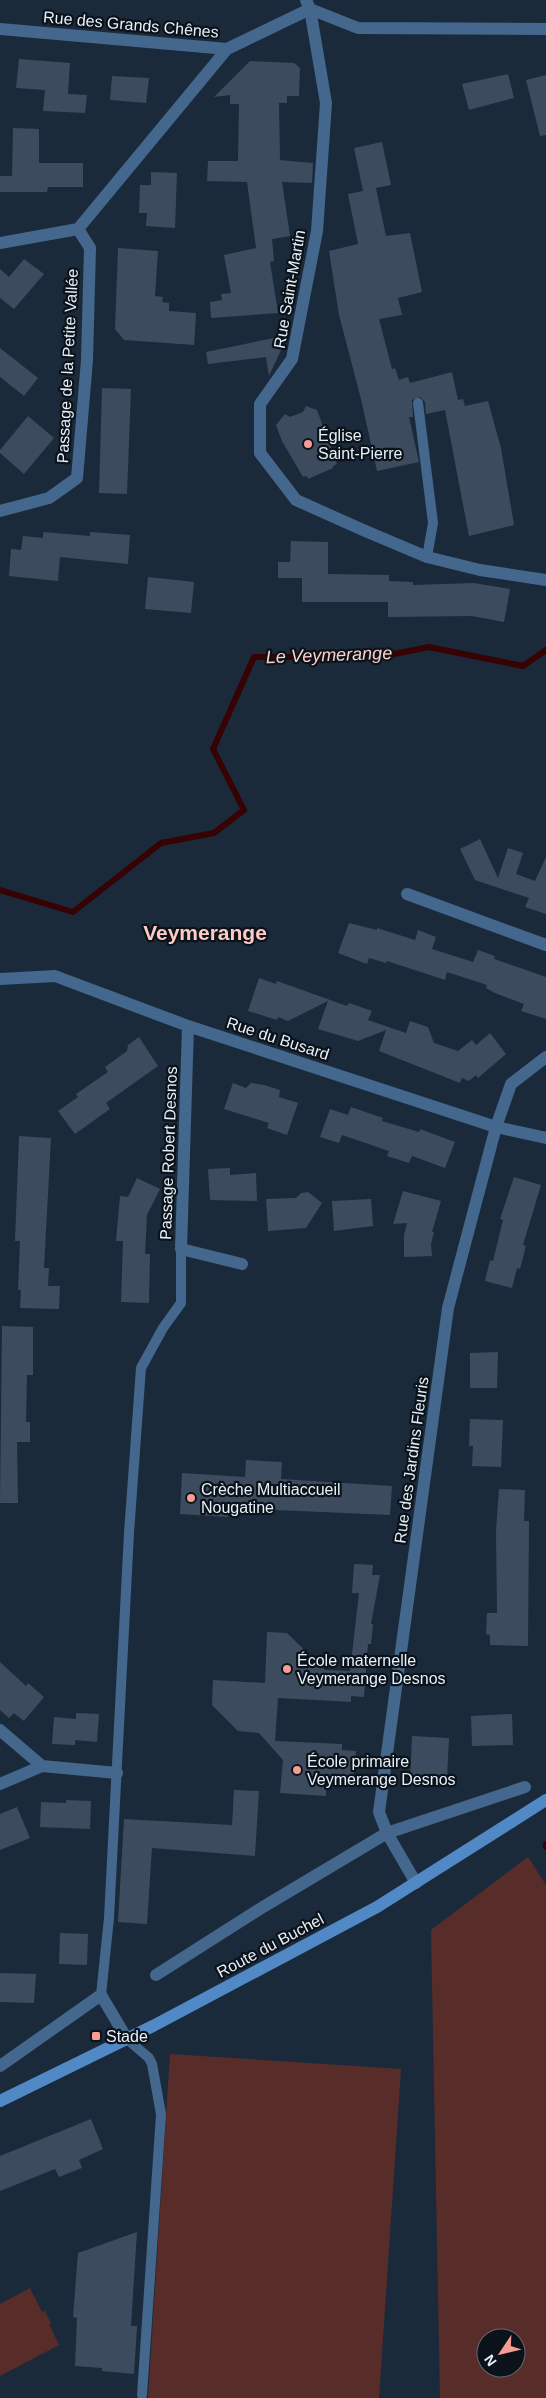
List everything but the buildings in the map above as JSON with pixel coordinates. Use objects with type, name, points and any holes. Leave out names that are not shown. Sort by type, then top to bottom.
[{"type":"main road","name":"Route du Buchel","points":[[0,2101],[127,2038],[377,1907],[546,1800]]},
{"type":"street","points":[[308,4],[358,28],[546,29]]},
{"type":"street","name":"Rue des Grands Chênes","points":[[0,29],[227,49],[308,4]]},
{"type":"street","name":"Rue Saint-Martin","points":[[308,4],[326,103],[317,231],[292,359],[260,404],[260,453],[296,500],[426,557],[480,570],[546,580]]},
{"type":"street","points":[[0,243],[78,229],[227,49]]},
{"type":"street","name":"Passage de la Petite Vallée","points":[[0,511],[49,498],[77,478],[87,360],[90,248],[78,229]]},
{"type":"street","points":[[407,894],[546,945]]},
{"type":"street","name":"Rue du Busard","points":[[0,979],[55,976],[188,1026],[496,1126],[546,1138]]},
{"type":"street","name":"Passage Robert Desnos","points":[[188,1026],[182,1249],[242,1264]]},
{"type":"street","name":"Rue des Jardins Fleuris","points":[[416,1883],[387,1833],[379,1812],[448,1308],[496,1126],[511,1084],[546,1057]]},
{"type":"street","points":[[0,1730],[42,1766]]},
{"type":"street","points":[[0,1784],[42,1766],[118,1773]]},
{"type":"street","name":"Route du Buchel","points":[[156,1975],[263,1907],[387,1833],[525,1787]]},
{"type":"street","points":[[0,2066],[101,1995],[127,2038]]},
{"type":"lane","points":[[418,403],[433,523],[426,557]]},
{"type":"lane","points":[[101,1995],[109,1918],[129,1533],[141,1368],[163,1328],[181,1303],[182,1249]]},
{"type":"lane","points":[[127,2038],[149,2058],[152,2064],[161,2114],[142,2395]]},
{"type":"shaded area","points":[[528,1857],[546,1885],[546,2398],[440,2398],[431,1930]]},
{"type":"shaded area","points":[[170,2054],[401,2069],[379,2398],[148,2398]]},
{"type":"shaded area","points":[[30,2288],[42,2312],[45,2311],[59,2345],[0,2376],[0,2304]]},
{"type":"waterway","name":"Le Veymerange","points":[[0,890],[73,912],[161,843],[214,833],[244,810],[213,749],[254,657],[379,657],[429,647],[523,666],[546,650]]},
{"type":"place","name":"Église Saint-Pierre","points":[[308,444]]},
{"type":"place","name":"Crèche Multiaccueil Nougatine","points":[[191,1498]]},
{"type":"place","name":"École maternelle Veymerange Desnos","points":[[287,1669]]},
{"type":"place","name":"École primaire Veymerange Desnos","points":[[297,1770]]},
{"type":"place","name":"Stade","points":[[96,2036]]},
{"type":"district","name":"Veymerange","points":[[205,933]]}]
